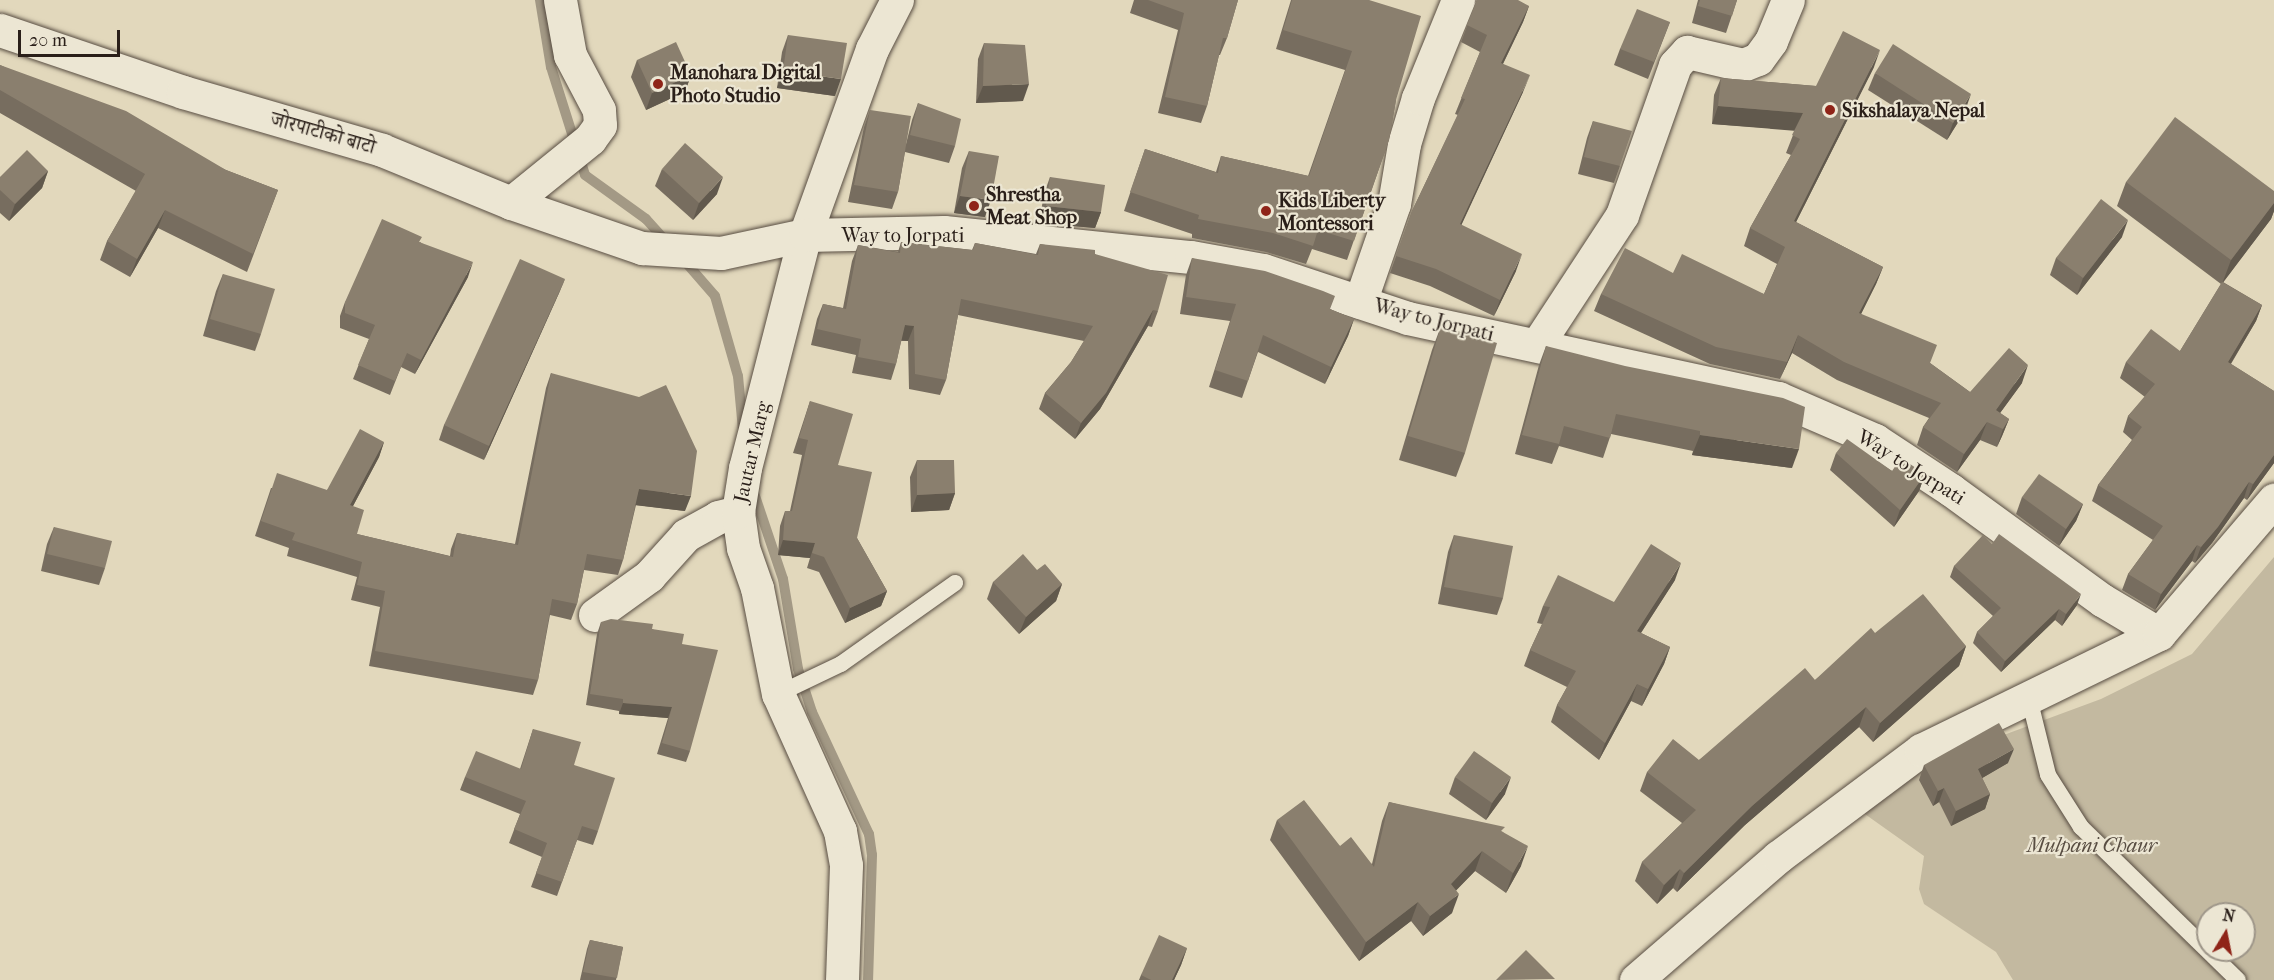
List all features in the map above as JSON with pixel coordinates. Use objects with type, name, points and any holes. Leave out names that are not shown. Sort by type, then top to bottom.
[{"type":"street","points":[[511,203],[561,160],[590,139],[600,125],[599,110],[570,56],[560,0]]},
{"type":"street","name":"Jautar Marg","points":[[842,980],[846,865],[840,831],[786,691],[757,588],[743,548],[738,513],[746,468],[805,235],[872,49],[897,0]]},
{"type":"street","points":[[1360,302],[1394,204],[1404,144],[1418,98],[1458,0]]},
{"type":"street","points":[[1537,345],[1622,215],[1675,65],[1687,52],[1743,65],[1758,59],[1771,41],[1788,0]]},
{"type":"street","name":"जोरपाटीको बाटो","points":[[0,30],[183,92],[382,150],[511,203],[642,249]]},
{"type":"street","name":"Way to Jorpati","points":[[642,249],[721,253],[805,235],[944,232],[1191,257],[1263,270],[1408,318],[1778,398],[1875,440],[1952,490],[2102,600],[2159,634]]},
{"type":"street","points":[[1635,980],[1778,857],[1869,785],[1921,750],[1980,718],[2029,698],[2159,634],[2274,500]]},
{"type":"street","points":[[595,615],[649,576],[686,535],[718,517],[738,513]]},
{"type":"lane","points":[[786,691],[841,664],[955,583]]},
{"type":"lane","points":[[2029,698],[2048,775],[2081,827],[2238,980]]},
{"type":"green space","name":"Mulpani Chaur","points":[[2274,557],[2274,980],[2013,980],[1996,952],[1924,904],[1919,889],[1924,856],[1862,812],[1931,762],[2101,699],[2192,654]]},
{"type":"building","points":[[1148,0],[1238,0],[1227,38],[1223,38],[1207,106],[1165,97],[1184,13]]},
{"type":"building","points":[[1292,0],[1369,0],[1421,16],[1396,100],[1389,140],[1354,241],[1318,230],[1313,246],[1273,233],[1198,219],[1199,215],[1130,192],[1145,149],[1218,173],[1221,156],[1309,176],[1352,51],[1283,30]]},
{"type":"building","points":[[1477,0],[1518,0],[1529,6],[1501,63],[1530,75],[1460,224],[1522,254],[1500,300],[1436,269],[1396,256],[1412,211],[1465,99],[1461,98],[1487,35],[1467,25]]},
{"type":"building","points":[[1700,0],[1737,0],[1732,16],[1698,6]]},
{"type":"building","points":[[1637,9],[1670,22],[1654,62],[1620,49]]},
{"type":"building","points":[[1843,31],[1880,50],[1794,221],[1883,267],[1859,313],[1937,345],[1930,363],[1970,392],[2009,348],[2028,365],[1996,410],[2009,419],[2003,429],[1987,422],[1964,454],[1923,427],[1941,403],[1844,362],[1798,335],[1787,362],[1716,347],[1601,294],[1625,248],[1673,273],[1682,254],[1764,294],[1785,247],[1750,228],[1800,139],[1792,135],[1803,113],[1718,106],[1721,78],[1816,86]]},
{"type":"building","points":[[788,35],[847,43],[841,79],[783,71]]},
{"type":"building","points":[[676,42],[691,75],[652,93],[637,60]]},
{"type":"building","points":[[984,43],[1025,45],[1029,84],[983,86]]},
{"type":"building","points":[[1893,44],[1971,94],[1953,123],[1875,73]]},
{"type":"building","points":[[0,65],[126,111],[226,170],[278,190],[253,254],[165,210],[137,259],[107,241],[145,174],[0,90]]},
{"type":"building","points":[[918,103],[961,119],[955,146],[910,135]]},
{"type":"building","points":[[870,110],[911,116],[898,192],[854,185]]},
{"type":"building","points":[[2175,117],[2274,191],[2274,203],[2231,260],[2126,182]]},
{"type":"building","points":[[1593,121],[1632,131],[1620,166],[1584,157]]},
{"type":"building","points":[[685,143],[723,177],[699,203],[662,169]]},
{"type":"building","points":[[27,150],[48,171],[15,204],[0,190],[0,177]]},
{"type":"building","points":[[969,151],[999,156],[991,200],[960,196]]},
{"type":"building","points":[[1050,177],[1105,185],[1101,212],[1046,206]]},
{"type":"building","points":[[2101,199],[2128,220],[2083,278],[2056,258]]},
{"type":"building","points":[[382,219],[422,237],[419,242],[473,262],[421,360],[407,353],[395,381],[358,365],[375,325],[345,313],[345,302]]},
{"type":"building","points":[[901,242],[973,250],[975,243],[1038,255],[1040,244],[1095,250],[1095,254],[1168,275],[1158,311],[1153,310],[1106,393],[1081,423],[1045,393],[1071,362],[1093,326],[961,299],[946,380],[915,374],[914,326],[905,325],[896,364],[858,357],[861,339],[817,329],[823,304],[846,309],[858,245],[900,253]]},
{"type":"building","points":[[1192,258],[1265,271],[1335,296],[1330,309],[1354,319],[1331,367],[1263,335],[1248,381],[1215,370],[1236,304],[1186,297]]},
{"type":"building","points":[[520,259],[565,279],[489,446],[444,425]]},
{"type":"building","points":[[223,274],[275,289],[261,334],[210,319]]},
{"type":"building","points":[[2222,282],[2262,305],[2228,362],[2274,391],[2274,455],[2253,484],[2249,482],[2201,547],[2197,545],[2161,594],[2128,574],[2163,526],[2098,485],[2142,427],[2128,416],[2155,384],[2126,362],[2151,329],[2180,351]]},
{"type":"building","points":[[1441,326],[1497,343],[1465,453],[1408,436]]},
{"type":"building","points":[[1546,346],[1625,366],[1783,398],[1805,407],[1799,449],[1700,435],[1700,431],[1616,414],[1610,438],[1564,426],[1559,444],[1522,435]]},
{"type":"building","points":[[551,373],[639,397],[666,385],[697,451],[691,496],[639,489],[623,560],[587,554],[577,604],[552,599],[538,680],[375,651],[385,591],[357,585],[362,562],[292,540],[295,533],[261,521],[277,473],[327,490],[360,429],[384,442],[350,505],[364,510],[357,534],[453,557],[457,533],[518,545]]},
{"type":"building","points":[[810,401],[853,414],[838,465],[872,472],[857,538],[887,591],[850,608],[824,557],[812,553],[815,543],[783,540],[785,511],[792,511],[808,440],[799,438]]},
{"type":"building","points":[[1847,439],[1892,471],[1901,458],[1925,474],[1900,510],[1836,453]]},
{"type":"building","points":[[917,460],[954,460],[955,493],[917,495]]},
{"type":"building","points":[[2039,474],[2083,504],[2066,529],[2022,497]]},
{"type":"building","points":[[54,527],[112,541],[105,568],[47,554]]},
{"type":"building","points":[[1999,534],[2081,594],[2066,614],[2059,609],[2005,661],[1977,632],[2001,608],[1954,566],[1983,535],[1992,544]]},
{"type":"building","points":[[1454,535],[1513,546],[1503,598],[1444,587]]},
{"type":"building","points":[[1651,544],[1681,563],[1637,631],[1670,647],[1648,689],[1637,684],[1605,743],[1557,705],[1576,671],[1530,650],[1550,607],[1543,606],[1558,575],[1614,602]]},
{"type":"building","points":[[1023,554],[1037,570],[1045,564],[1062,584],[1026,617],[993,582]]},
{"type":"building","points":[[1923,594],[1966,646],[1880,723],[1866,707],[1752,806],[1684,873],[1680,869],[1664,885],[1642,862],[1696,810],[1647,772],[1673,739],[1699,760],[1805,668],[1815,680],[1871,628],[1875,633]]},
{"type":"building","points":[[611,619],[653,624],[652,629],[684,634],[682,644],[718,650],[690,751],[662,743],[672,707],[623,703],[623,699],[590,694],[601,622]]},
{"type":"building","points":[[1999,723],[2014,749],[1978,769],[1990,794],[1956,811],[1944,788],[1938,791],[1924,765]]},
{"type":"building","points":[[533,729],[581,742],[574,765],[615,778],[598,831],[582,826],[562,882],[536,873],[547,843],[514,829],[526,801],[465,777],[476,751],[521,769]]},
{"type":"building","points":[[1474,751],[1511,777],[1492,803],[1455,777]]},
{"type":"building","points":[[1304,800],[1340,846],[1351,837],[1374,867],[1389,802],[1505,827],[1501,831],[1528,846],[1513,873],[1482,851],[1451,884],[1459,894],[1430,916],[1418,902],[1366,942],[1277,820]]},
{"type":"building","points":[[1159,935],[1187,948],[1172,980],[1151,980],[1141,975]]},
{"type":"building","points":[[590,940],[623,947],[617,978],[583,972]]},
{"type":"building","points":[[1526,950],[1555,979],[1496,980]]},
{"type":"waterway","points":[[540,0],[551,67],[585,175],[646,219],[667,242]]},
{"type":"waterway","points":[[682,258],[715,296],[738,376],[743,430]]},
{"type":"waterway","points":[[752,487],[783,579],[798,669],[812,712],[869,834],[872,855],[868,980]]},
{"type":"place","name":"Manohara Digital Photo Studio","points":[[658,84]]},
{"type":"place","name":"Sikshalaya Nepal","points":[[1830,110]]},
{"type":"place","name":"Shrestha Meat Shop","points":[[974,206]]},
{"type":"place","name":"Kids Liberty Montessori","points":[[1266,211]]}]
